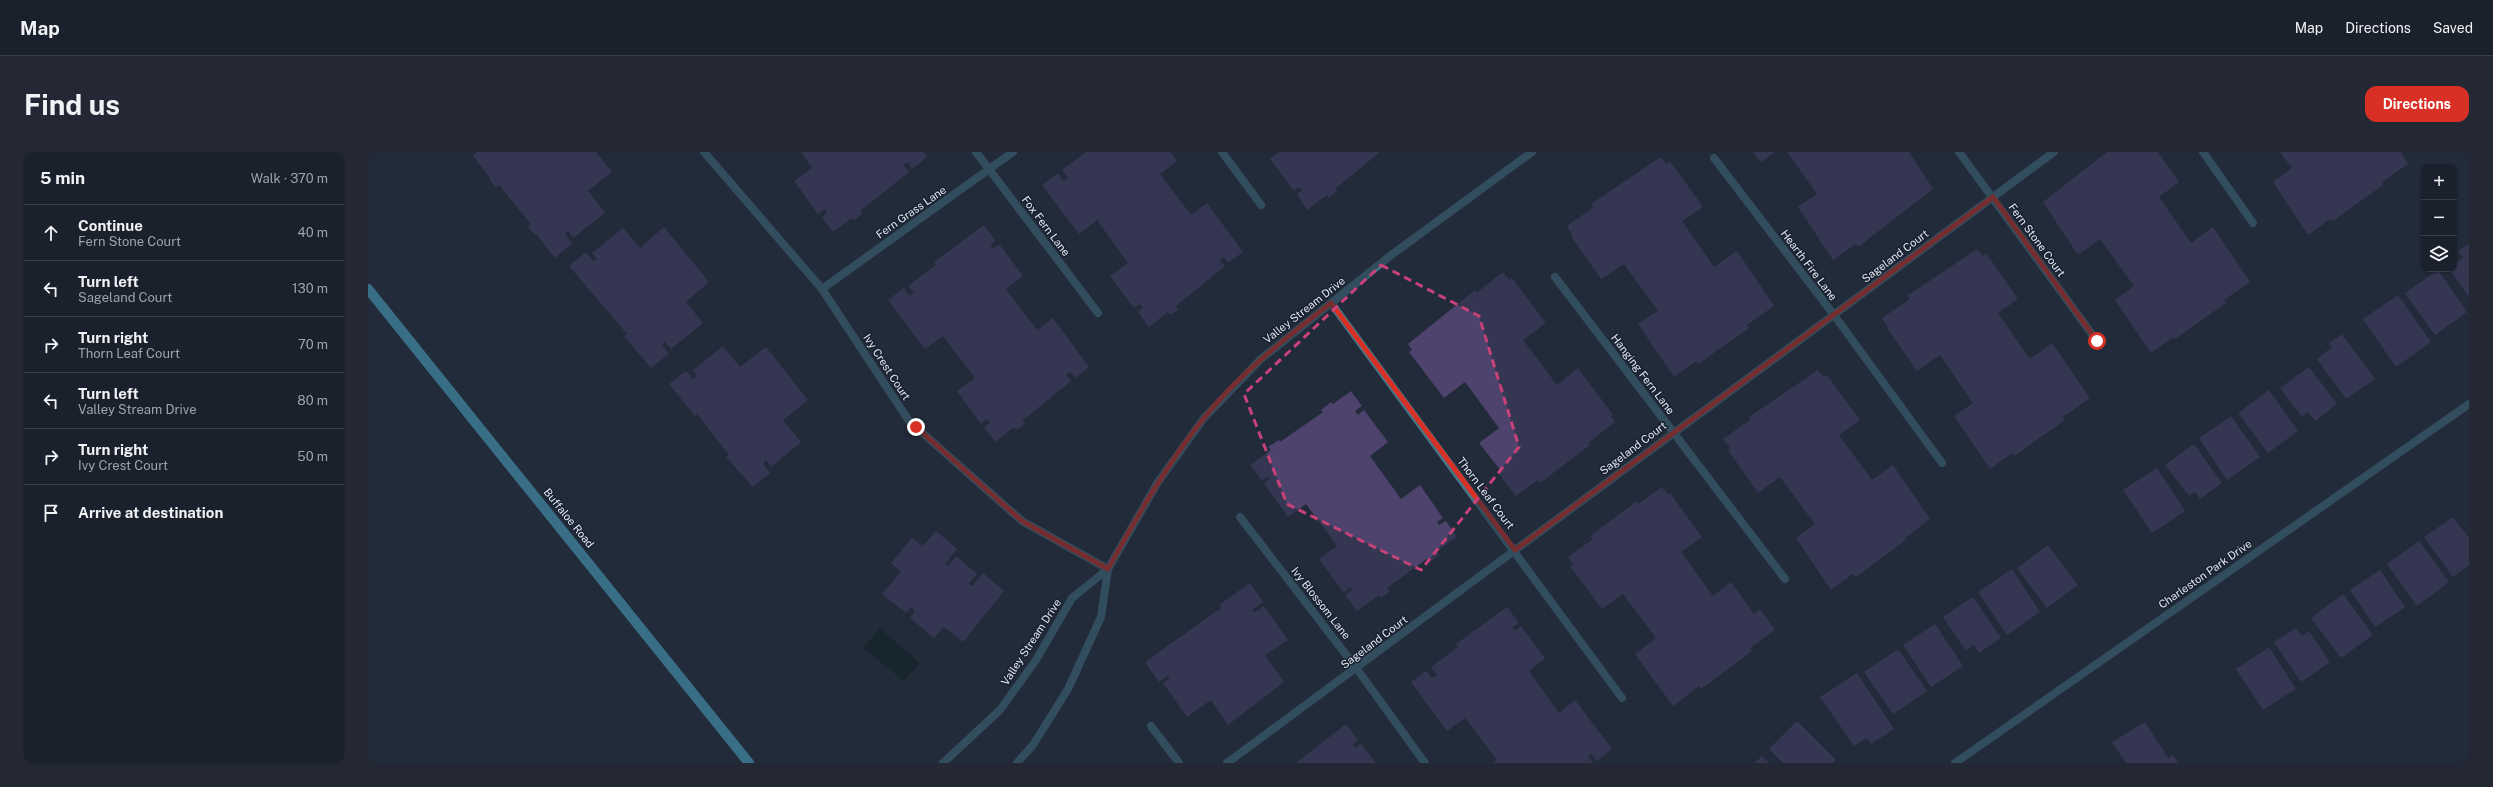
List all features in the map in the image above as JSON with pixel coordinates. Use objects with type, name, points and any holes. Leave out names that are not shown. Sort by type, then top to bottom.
[{"type":"main road","name":"Buffaloe Road","points":[[368,289],[749,763]]},
{"type":"street","name":"Ivy Crest Court","points":[[704,152],[822,288],[909,421],[1022,521],[1108,569]]},
{"type":"street","name":"Fox Fern Lane","points":[[976,152],[1098,313]]},
{"type":"street","name":"Fern Grass Lane","points":[[822,288],[1014,152]]},
{"type":"street","points":[[1222,152],[1261,205]]},
{"type":"street","name":"Valley Stream Drive","points":[[943,763],[1000,710],[1036,660],[1072,598],[1108,569],[1158,482],[1204,418],[1261,358],[1459,203],[1532,152]]},
{"type":"street","name":"Fern Stone Court","points":[[1959,152],[2097,341]]},
{"type":"street","name":"Sageland Court","points":[[1228,763],[1357,669],[1673,432],[2054,152]]},
{"type":"street","points":[[2203,152],[2253,223]]},
{"type":"street","name":"Hearth Fire Lane","points":[[1714,158],[1834,315],[1942,463]]},
{"type":"street","name":"Hanging Fern Lane","points":[[1555,277],[1785,579]]},
{"type":"street","name":"Thorn Leaf Court","points":[[1331,303],[1515,550],[1622,698]]},
{"type":"street","name":"Charleston Park Drive","points":[[1955,763],[2469,404]]},
{"type":"street","name":"Ivy Blossom Lane","points":[[1240,517],[1357,669],[1425,763]]},
{"type":"street","name":"Valley Stream Drive","points":[[1017,763],[1033,745],[1071,682],[1101,617],[1108,569]]},
{"type":"street","points":[[1151,726],[1179,763]]},
{"type":"highlighted area","points":[[1381,265],[1479,316],[1519,447],[1421,570],[1287,504],[1244,394]]},
{"type":"shaded area","points":[[880,628],[920,663],[904,681],[863,648]]},
{"type":"building","points":[[477,152],[596,152],[612,172],[588,191],[605,213],[573,238],[568,231],[565,234],[572,243],[555,258],[536,234],[535,235],[528,227],[531,224],[499,185],[496,188],[489,179],[490,178],[473,156]]},
{"type":"building","points":[[801,152],[923,152],[927,157],[912,169],[908,162],[903,165],[909,172],[860,211],[862,214],[854,220],[852,218],[833,232],[822,217],[827,213],[824,209],[818,214],[794,181],[812,168]]},
{"type":"building","points":[[1086,152],[1170,152],[1177,161],[1160,174],[1191,215],[1207,203],[1243,252],[1228,263],[1224,257],[1219,260],[1225,266],[1176,306],[1178,309],[1170,315],[1168,312],[1149,327],[1138,312],[1143,307],[1140,304],[1134,308],[1110,276],[1128,263],[1097,220],[1079,234],[1042,185],[1058,173],[1063,181],[1068,178],[1062,170]]},
{"type":"building","points":[[1279,152],[1380,152],[1335,189],[1337,191],[1329,198],[1327,195],[1307,210],[1297,194],[1302,190],[1299,187],[1294,191],[1270,159]]},
{"type":"building","points":[[1753,152],[1775,152],[1761,162]]},
{"type":"building","points":[[1787,152],[1909,152],[1933,189],[1858,247],[1856,244],[1833,260],[1798,207],[1817,194]]},
{"type":"building","points":[[2107,152],[2158,152],[2179,182],[2159,197],[2191,243],[2213,227],[2250,282],[2224,300],[2226,303],[2175,339],[2173,337],[2151,353],[2115,300],[2134,286],[2100,239],[2078,255],[2043,202]]},
{"type":"building","points":[[2280,152],[2401,152],[2408,164],[2382,182],[2383,185],[2333,221],[2330,219],[2308,235],[2273,182],[2292,168]]},
{"type":"building","points":[[1661,157],[1666,164],[1670,161],[1703,207],[1682,221],[1714,267],[1737,251],[1774,306],[1747,325],[1749,328],[1698,364],[1696,361],[1674,377],[1638,324],[1658,311],[1624,264],[1601,279],[1571,236],[1572,235],[1567,226],[1594,207],[1591,204]]},
{"type":"building","points":[[984,225],[996,241],[990,245],[993,249],[999,244],[1023,276],[1006,289],[1037,330],[1053,318],[1089,367],[1075,378],[1070,372],[1066,375],[1071,381],[1022,421],[1025,424],[1016,430],[1014,427],[995,442],[984,427],[990,423],[987,419],[981,424],[957,391],[975,378],[943,336],[925,349],[888,300],[904,288],[909,296],[914,293],[908,286],[936,265],[934,262]]},
{"type":"building","points":[[664,227],[709,282],[686,302],[703,323],[671,349],[665,342],[662,344],[669,354],[651,368],[624,336],[627,334],[569,266],[586,252],[593,261],[597,259],[592,253],[623,228],[640,248]]},
{"type":"building","points":[[2469,243],[2469,297],[2451,272],[2457,272],[2457,263],[2463,258],[2458,251]]},
{"type":"building","points":[[1977,249],[1983,256],[1986,253],[2018,299],[1998,313],[2030,359],[2052,343],[2090,398],[2063,417],[2065,420],[2014,456],[2012,453],[1990,469],[1954,416],[1973,403],[1940,355],[1917,371],[1887,328],[1888,327],[1882,318],[1910,299],[1907,296]]},
{"type":"building","points":[[1503,272],[1509,280],[1512,278],[1546,323],[1523,340],[1557,385],[1578,368],[1613,415],[1611,416],[1615,422],[1588,443],[1590,445],[1540,483],[1538,480],[1516,496],[1498,473],[1501,471],[1479,443],[1499,428],[1465,382],[1444,398],[1409,352],[1412,350],[1408,344],[1475,290],[1476,293]]},
{"type":"building","points":[[2435,272],[2439,272],[2467,312],[2435,335],[2405,293]]},
{"type":"building","points":[[2398,295],[2431,342],[2396,367],[2363,319]]},
{"type":"building","points":[[2342,334],[2375,379],[2346,399],[2317,359],[2332,347],[2329,343]]},
{"type":"building","points":[[723,346],[740,367],[766,347],[808,400],[783,420],[801,442],[771,467],[766,460],[763,463],[770,473],[753,487],[726,457],[729,455],[697,414],[695,416],[669,384],[686,371],[693,379],[697,376],[693,370]]},
{"type":"building","points":[[2309,367],[2337,404],[2315,421],[2308,412],[2302,417],[2280,388]]},
{"type":"building","points":[[1818,370],[1823,377],[1827,375],[1860,420],[1839,435],[1872,480],[1893,465],[1930,519],[1905,538],[1906,540],[1856,577],[1853,574],[1831,590],[1796,538],[1815,524],[1780,477],[1758,493],[1728,450],[1730,448],[1723,439],[1750,420],[1749,417]]},
{"type":"building","points":[[2269,390],[2298,431],[2268,453],[2238,413]]},
{"type":"building","points":[[1351,391],[1362,406],[1355,411],[1358,415],[1364,410],[1388,442],[1370,456],[1401,499],[1420,485],[1443,518],[1437,522],[1439,525],[1446,521],[1457,537],[1437,551],[1440,555],[1431,561],[1428,558],[1387,588],[1389,592],[1381,598],[1379,595],[1357,611],[1345,595],[1352,590],[1350,587],[1344,593],[1319,559],[1337,546],[1306,504],[1288,517],[1264,483],[1269,479],[1268,476],[1262,481],[1250,465],[1271,450],[1268,447],[1279,440],[1280,442],[1323,412],[1321,410],[1331,402],[1333,404]]},
{"type":"building","points":[[2231,416],[2260,457],[2227,480],[2199,438]]},
{"type":"building","points":[[2194,444],[2222,483],[2200,499],[2195,492],[2189,496],[2165,465]]},
{"type":"building","points":[[2157,468],[2185,511],[2152,533],[2123,490]]},
{"type":"building","points":[[1662,487],[1668,494],[1670,493],[1702,537],[1681,552],[1713,596],[1731,582],[1754,614],[1760,609],[1775,630],[1750,648],[1752,651],[1701,689],[1699,686],[1673,706],[1635,654],[1656,638],[1623,594],[1602,609],[1570,566],[1573,564],[1568,557],[1593,539],[1590,536],[1637,501],[1638,504]]},
{"type":"building","points":[[2453,517],[2469,538],[2469,565],[2453,577],[2424,537]]},
{"type":"building","points":[[936,531],[957,549],[945,564],[948,566],[956,556],[977,574],[968,584],[972,586],[983,573],[1004,591],[963,642],[944,627],[934,638],[910,618],[915,611],[911,607],[906,613],[882,594],[901,572],[891,563],[912,538],[923,546]]},
{"type":"building","points":[[2419,541],[2449,582],[2417,606],[2387,564]]},
{"type":"building","points":[[2048,545],[2078,585],[2047,608],[2017,568]]},
{"type":"building","points":[[2012,569],[2040,612],[2007,635],[1978,592]]},
{"type":"building","points":[[2380,570],[2405,607],[2375,627],[2350,590]]},
{"type":"building","points":[[1250,583],[1263,602],[1252,610],[1255,612],[1264,606],[1288,640],[1265,655],[1284,682],[1228,725],[1211,700],[1187,717],[1163,683],[1170,678],[1167,676],[1159,682],[1145,662],[1221,608],[1219,605]]},
{"type":"building","points":[[2343,594],[2373,635],[2341,658],[2311,618]]},
{"type":"building","points":[[1973,597],[2001,638],[1979,653],[1974,645],[1966,651],[1943,617]]},
{"type":"building","points":[[1507,607],[1519,623],[1512,627],[1515,631],[1521,626],[1545,658],[1529,671],[1559,713],[1575,700],[1612,749],[1597,761],[1592,754],[1588,757],[1593,763],[1493,763],[1497,760],[1465,718],[1447,731],[1411,682],[1426,671],[1432,678],[1437,675],[1431,667],[1458,647],[1456,644]]},
{"type":"building","points":[[1935,624],[1963,666],[1931,687],[1903,645]]},
{"type":"building","points":[[2296,628],[2302,636],[2309,631],[2330,662],[2301,682],[2274,642]]},
{"type":"building","points":[[2269,647],[2296,689],[2263,710],[2236,669]]},
{"type":"building","points":[[1898,649],[1927,691],[1893,714],[1864,672]]},
{"type":"building","points":[[1857,673],[1894,729],[1871,744],[1867,738],[1854,746],[1820,697]]},
{"type":"building","points":[[1797,721],[1836,760],[1833,763],[1783,763],[1769,749]]},
{"type":"building","points":[[2145,722],[2168,758],[2173,755],[2178,763],[2126,763],[2112,742]]},
{"type":"building","points":[[1346,724],[1358,740],[1353,744],[1355,748],[1361,744],[1376,763],[1297,762]]},
{"type":"building","points":[[1762,756],[1769,763],[1755,763]]},
{"type":"route","points":[[916,427],[1022,521],[1108,569],[1158,482],[1204,418],[1261,358],[1331,303],[1515,550],[1993,197],[2097,341]]}]
